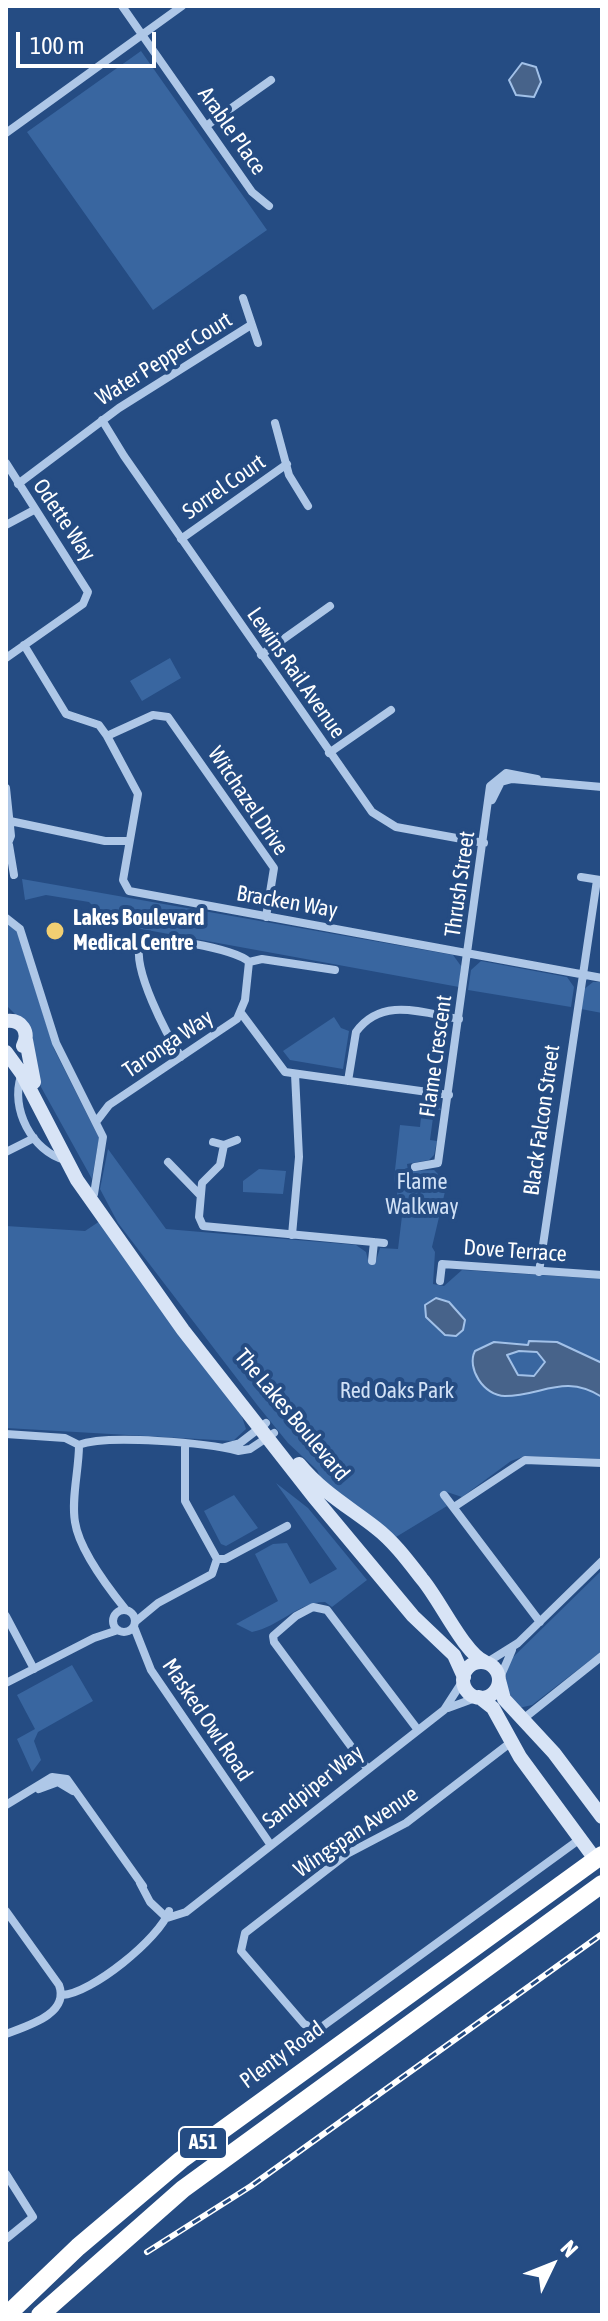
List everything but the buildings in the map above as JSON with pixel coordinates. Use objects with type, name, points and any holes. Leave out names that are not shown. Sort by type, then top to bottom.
[{"type":"highway","name":"Plenty Road","points":[[11,2307],[96,2230],[181,2160],[600,1861]]},
{"type":"highway","name":"A51","points":[[40,2315],[99,2259],[195,2179],[602,1884]]},
{"type":"street","name":"Arable Place","points":[[122,6],[252,192],[269,206]]},
{"type":"street","points":[[6,133],[182,6]]},
{"type":"street","points":[[206,126],[271,80]]},
{"type":"street","name":"Water Pepper Court","points":[[243,298],[258,343]]},
{"type":"street","name":"Water Pepper Court","points":[[16,480],[99,422],[251,325]]},
{"type":"street","name":"Lewins Rail Avenue","points":[[99,422],[367,806],[385,822],[484,843]]},
{"type":"street","name":"Sorrel Court","points":[[275,423],[287,464],[308,506]]},
{"type":"street","name":"Odette Way","points":[[6,463],[84,582],[88,597],[78,608],[24,645]]},
{"type":"street","name":"Sorrel Court","points":[[181,539],[287,464]]},
{"type":"street","points":[[10,523],[32,507]]},
{"type":"street","points":[[261,655],[330,606]]},
{"type":"street","points":[[6,658],[24,645],[66,714],[99,725],[107,736]]},
{"type":"street","points":[[329,753],[391,710]]},
{"type":"street","name":"Witchazel Drive","points":[[107,736],[153,715],[164,715],[274,868],[266,917]]},
{"type":"street","name":"Bracken Way","points":[[107,736],[138,790],[123,880],[129,891],[602,978]]},
{"type":"street","name":"Thrush Street","points":[[469,954],[488,794],[497,777],[512,773],[602,787]]},
{"type":"street","points":[[6,788],[11,833],[8,846],[14,875]]},
{"type":"street","points":[[10,821],[128,846]]},
{"type":"street","points":[[11,833],[33,828]]},
{"type":"street","points":[[581,877],[599,880]]},
{"type":"street","name":"Black Falcon Street","points":[[539,1272],[582,974],[599,880]]},
{"type":"street","points":[[6,918],[20,929],[47,1018],[104,1141],[94,1194]]},
{"type":"street","points":[[181,1057],[145,978],[138,955],[140,944],[157,938],[235,953],[249,962],[262,959],[335,970]]},
{"type":"street","name":"Flame Crescent","points":[[438,1163],[469,954]]},
{"type":"street","name":"Taronga Way","points":[[96,1122],[109,1105],[239,1016],[249,962]]},
{"type":"street","points":[[348,1081],[356,1032],[379,1012],[392,1008],[459,1019]]},
{"type":"street","points":[[239,1016],[255,1032],[279,1066],[295,1074],[449,1095]]},
{"type":"street","name":"The Lakes Boulevard","points":[[9,1019],[23,1027],[27,1059],[36,1089],[116,1232]]},
{"type":"street","points":[[6,1052],[20,1049],[26,1040]]},
{"type":"street","name":"The Lakes Boulevard","points":[[6,1052],[22,1074],[66,1160],[134,1258],[413,1616],[454,1655],[464,1678]]},
{"type":"street","points":[[6,1152],[34,1138],[18,1104],[17,1089],[22,1074]]},
{"type":"street","points":[[292,1235],[299,1157],[295,1074]]},
{"type":"street","name":"Taronga Way","points":[[88,1109],[109,1105]]},
{"type":"street","name":"The Lakes Boulevard","points":[[34,1138],[45,1153],[66,1160]]},
{"type":"street","points":[[213,1142],[224,1145],[237,1140]]},
{"type":"street","points":[[224,1145],[222,1161],[203,1181],[200,1222],[205,1227],[379,1242],[372,1261]]},
{"type":"street","points":[[168,1162],[200,1195]]},
{"type":"street","points":[[415,1167],[438,1163],[443,1173]]},
{"type":"street","name":"Dove Terrace","points":[[440,1281],[442,1264],[602,1275]]},
{"type":"street","points":[[6,1434],[65,1438],[79,1445],[93,1439],[225,1447],[244,1451],[266,1431]]},
{"type":"street","name":"The Lakes Boulevard","points":[[266,1431],[318,1486],[365,1520],[399,1550],[441,1602],[467,1649],[485,1662]]},
{"type":"street","points":[[79,1445],[74,1520],[107,1588],[117,1625],[143,1654]]},
{"type":"street","points":[[6,1683],[117,1625],[128,1611],[158,1603],[212,1574],[217,1559],[185,1501],[185,1445]]},
{"type":"street","points":[[454,1507],[520,1462],[602,1463]]},
{"type":"street","points":[[444,1495],[540,1622]]},
{"type":"street","points":[[357,1546],[353,1528],[365,1520]]},
{"type":"street","points":[[217,1559],[225,1559],[287,1526]]},
{"type":"street","points":[[580,1583],[602,1550]]},
{"type":"street","points":[[478,1697],[490,1695],[507,1657],[518,1643],[602,1561]]},
{"type":"street","points":[[107,1588],[128,1611],[143,1654]]},
{"type":"street","points":[[117,1625],[135,1625],[158,1603]]},
{"type":"street","points":[[367,1768],[274,1642],[273,1636],[296,1616],[313,1607],[327,1610],[418,1730]]},
{"type":"street","points":[[6,1616],[34,1669]]},
{"type":"street","points":[[518,1643],[485,1662],[469,1667],[464,1678],[469,1692],[493,1708],[510,1743],[580,1839],[600,1861]]},
{"type":"street","name":"Masked Owl Road","points":[[143,1654],[270,1844]]},
{"type":"street","points":[[510,1743],[517,1737],[523,1719],[602,1656]]},
{"type":"street","points":[[485,1662],[495,1669],[504,1699],[561,1761],[602,1817]]},
{"type":"street","name":"Sandpiper Way","points":[[444,1710],[464,1678]]},
{"type":"street","name":"Sandpiper Way","points":[[6,2034],[51,2012],[60,2004],[62,1995],[86,1989],[155,1935],[168,1914],[186,1912],[444,1710],[478,1697]]},
{"type":"street","name":"Wingspan Avenue","points":[[313,2028],[304,2024],[241,1951],[245,1933],[347,1854],[406,1823],[510,1743]]},
{"type":"street","points":[[6,1805],[59,1779],[85,1803],[150,1902],[168,1914]]},
{"type":"street","name":"Plenty Road","points":[[313,2028],[323,2026],[580,1839]]},
{"type":"street","points":[[6,1911],[59,1985],[62,1995]]},
{"type":"street","points":[[6,2174],[33,2217],[6,2239]]},
{"type":"green space","points":[[141,51],[267,230],[153,310],[27,132]]},
{"type":"green space","points":[[170,658],[181,678],[142,701],[130,681]]},
{"type":"green space","points":[[22,879],[453,955],[461,966],[459,987],[92,920],[93,906],[89,902],[46,895],[25,900]]},
{"type":"green space","points":[[6,923],[17,931],[54,1049],[99,1138],[92,1179],[41,1087],[25,1024],[6,1005]]},
{"type":"green space","points":[[481,961],[567,977],[574,987],[571,1007],[468,990],[471,970]]},
{"type":"green space","points":[[593,982],[602,982],[602,1013],[581,1009],[583,990]]},
{"type":"green space","points":[[334,1017],[341,1028],[349,1031],[343,1069],[290,1060],[283,1051]]},
{"type":"green space","name":"Red Oaks Park","points":[[423,1097],[436,1099],[441,1110],[434,1110],[430,1140],[437,1141],[434,1155],[429,1160],[407,1164],[408,1171],[434,1170],[447,1183],[432,1247],[435,1252],[433,1284],[444,1286],[462,1270],[602,1279],[602,1459],[525,1456],[511,1461],[462,1497],[447,1492],[441,1497],[447,1506],[396,1537],[322,1481],[317,1470],[288,1443],[118,1223],[100,1189],[108,1149],[166,1229],[356,1245],[366,1252],[368,1260],[376,1261],[380,1248],[398,1249],[402,1216],[394,1179],[400,1125],[420,1127]]},
{"type":"green space","points":[[259,1169],[286,1171],[283,1194],[243,1192],[243,1181]]},
{"type":"green space","points":[[100,1221],[240,1411],[246,1429],[233,1441],[6,1428],[6,1226],[85,1231]]},
{"type":"green space","points":[[276,1483],[308,1508],[367,1580],[332,1607],[325,1602],[315,1603],[252,1632],[236,1624],[278,1601],[255,1554],[273,1544],[287,1543],[310,1584],[337,1569]]},
{"type":"green space","points":[[234,1495],[258,1528],[226,1546],[221,1544],[204,1511]]},
{"type":"green space","points":[[602,1570],[602,1651],[532,1705],[519,1708],[507,1686],[509,1661]]},
{"type":"green space","points":[[72,1665],[93,1701],[38,1732],[34,1741],[41,1760],[32,1772],[17,1739],[35,1729],[17,1695]]},
{"type":"shaded area","points":[[522,63],[536,67],[541,82],[534,97],[516,95],[509,80]]},
{"type":"shaded area","points":[[436,1298],[449,1302],[465,1320],[463,1330],[456,1336],[445,1335],[426,1317],[425,1305]]},
{"type":"shaded area","points":[[529,1341],[557,1342],[602,1363],[602,1397],[588,1390],[564,1386],[518,1395],[497,1395],[479,1380],[473,1365],[475,1351],[494,1342],[528,1345]],"holes":[[[519,1351],[537,1352],[545,1362],[534,1376],[518,1375],[507,1355]]]},
{"type":"railway","points":[[147,2252],[251,2186],[602,1934]]},
{"type":"place","name":"Lakes Boulevard Medical Centre","points":[[55,931]]},
{"type":"park label","name":"Flame Walkway","points":[[422,1194]]}]
